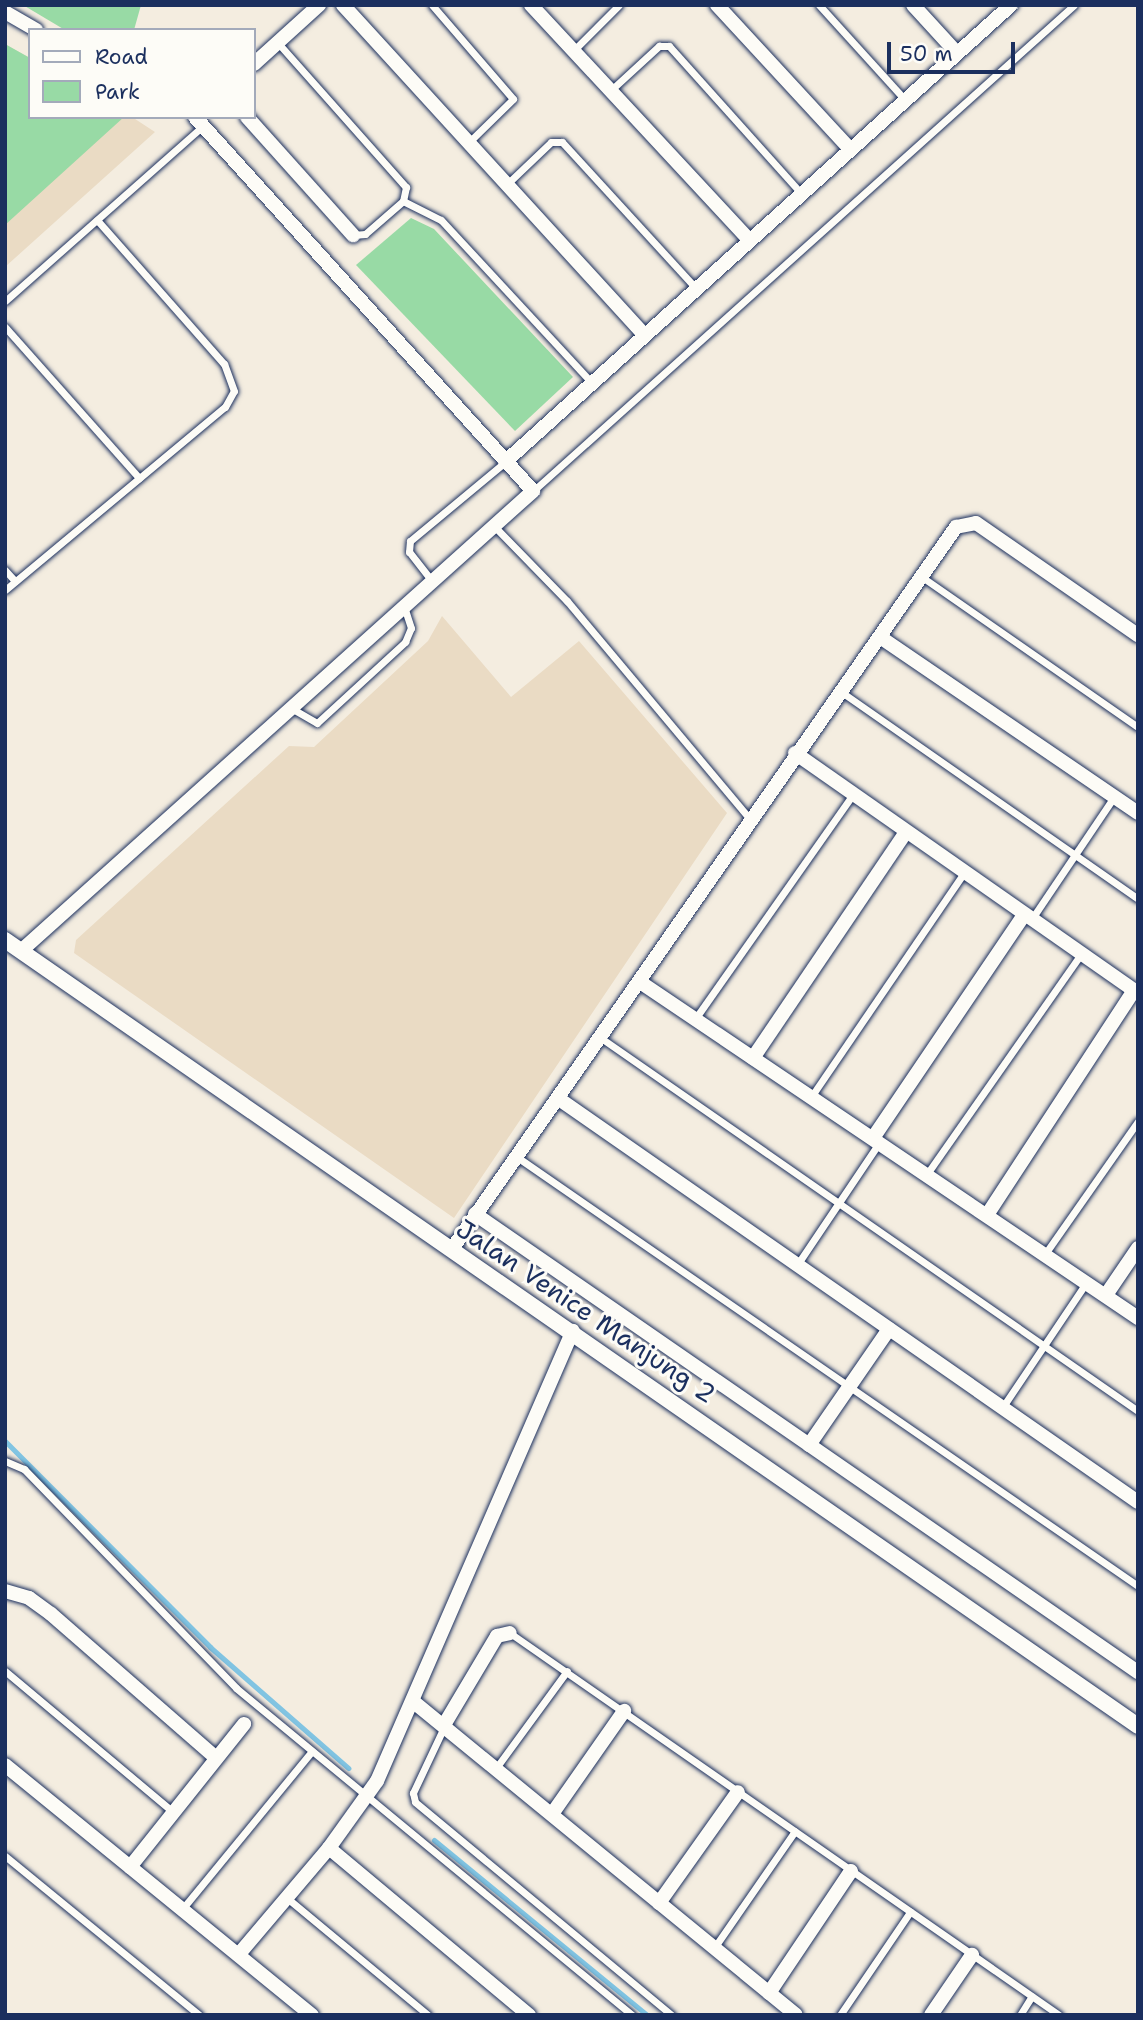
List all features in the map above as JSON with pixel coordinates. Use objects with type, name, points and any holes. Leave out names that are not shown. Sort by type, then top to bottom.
[{"type":"street","points":[[256,62],[319,5]]},
{"type":"street","points":[[343,5],[644,335]]},
{"type":"street","points":[[531,5],[749,240]]},
{"type":"street","points":[[717,5],[850,149]]},
{"type":"street","points":[[913,5],[957,53]]},
{"type":"street","points":[[505,462],[1009,6]]},
{"type":"street","points":[[5,12],[33,28]]},
{"type":"street","points":[[249,119],[353,235]]},
{"type":"street","points":[[11,946],[291,708],[533,491],[199,122]]},
{"type":"street","points":[[452,1249],[640,982],[795,753],[956,527],[965,520],[976,523],[1138,635]]},
{"type":"street","points":[[880,637],[1138,813]]},
{"type":"street","points":[[795,753],[1136,992],[987,1215]]},
{"type":"street","points":[[753,1058],[906,832]]},
{"type":"street","points":[[876,1140],[1028,918]]},
{"type":"street","name":"Jalan Venice Manjung 2","points":[[11,946],[573,1331],[1136,1722]]},
{"type":"street","points":[[640,982],[1138,1318]]},
{"type":"street","points":[[559,1099],[1138,1502]]},
{"type":"street","points":[[475,1214],[1138,1672]]},
{"type":"street","points":[[1106,1295],[1138,1248]]},
{"type":"street","points":[[809,1445],[889,1329]]},
{"type":"street","points":[[239,1954],[328,1848],[366,1796],[415,1703],[573,1331]]},
{"type":"street","points":[[5,1591],[30,1598],[51,1614],[216,1758]]},
{"type":"street","points":[[444,1725],[497,1636],[510,1633]]},
{"type":"street","points":[[415,1703],[796,2015]]},
{"type":"street","points":[[552,1814],[624,1711]]},
{"type":"street","points":[[130,1867],[244,1724]]},
{"type":"street","points":[[6,1767],[312,2015]]},
{"type":"street","points":[[659,1903],[738,1791]]},
{"type":"street","points":[[328,1848],[529,2015]]},
{"type":"street","points":[[769,1993],[850,1871]]},
{"type":"street","points":[[931,2015],[972,1955]]},
{"type":"lane","points":[[432,5],[513,99],[467,144]]},
{"type":"lane","points":[[573,51],[619,5]]},
{"type":"lane","points":[[819,5],[905,100]]},
{"type":"lane","points":[[533,491],[1074,5]]},
{"type":"lane","points":[[278,43],[406,187],[403,201],[365,234],[353,235]]},
{"type":"lane","points":[[610,91],[659,46],[669,46],[801,193]]},
{"type":"lane","points":[[5,301],[97,220],[199,122]]},
{"type":"lane","points":[[505,185],[551,142],[562,142],[696,288]]},
{"type":"lane","points":[[403,201],[441,220],[592,383]]},
{"type":"lane","points":[[5,590],[225,407],[234,391],[232,377],[97,220]]},
{"type":"lane","points":[[5,327],[139,478]]},
{"type":"lane","points":[[432,581],[409,552],[410,541],[505,462]]},
{"type":"lane","points":[[493,526],[566,601],[750,818]]},
{"type":"lane","points":[[5,570],[15,581]]},
{"type":"lane","points":[[921,576],[1138,727]]},
{"type":"lane","points":[[291,708],[317,723],[405,642],[411,628],[404,607]]},
{"type":"lane","points":[[841,691],[1138,898]]},
{"type":"lane","points":[[695,1019],[853,794]]},
{"type":"lane","points":[[1028,918],[1114,797]]},
{"type":"lane","points":[[811,1097],[964,873]]},
{"type":"lane","points":[[927,1174],[1081,954]]},
{"type":"lane","points":[[601,1038],[1138,1411]]},
{"type":"lane","points":[[1045,1254],[1138,1121]]},
{"type":"lane","points":[[797,1265],[876,1140]]},
{"type":"lane","points":[[517,1157],[1138,1586]]},
{"type":"lane","points":[[1002,1408],[1086,1282]]},
{"type":"lane","points":[[5,1461],[24,1469],[236,1688],[632,2015]]},
{"type":"lane","points":[[510,1633],[1059,2015]]},
{"type":"lane","points":[[5,1671],[173,1812]]},
{"type":"lane","points":[[496,1768],[567,1671]]},
{"type":"lane","points":[[444,1725],[413,1793],[415,1802],[672,2015]]},
{"type":"lane","points":[[183,1908],[312,1751]]},
{"type":"lane","points":[[714,1948],[795,1832]]},
{"type":"lane","points":[[5,1856],[199,2015]]},
{"type":"lane","points":[[286,1898],[428,2015]]},
{"type":"lane","points":[[840,2015],[911,1912]]},
{"type":"lane","points":[[1020,2015],[1032,1996]]},
{"type":"shaded area","points":[[5,44],[28,57],[28,119],[135,119],[155,132],[5,267]]},
{"type":"shaded area","points":[[442,616],[511,697],[579,641],[727,813],[454,1218],[74,953],[76,940],[289,746],[314,747],[428,641]]},
{"type":"green space","points":[[23,5],[141,5],[135,28],[62,28]]},
{"type":"green space","points":[[5,44],[28,57],[28,119],[122,119],[5,225]]},
{"type":"green space","points":[[411,218],[434,229],[573,377],[515,431],[356,265]]},
{"type":"waterway","points":[[5,1441],[210,1647],[348,1768]]},
{"type":"waterway","points":[[434,1840],[647,2015]]}]
